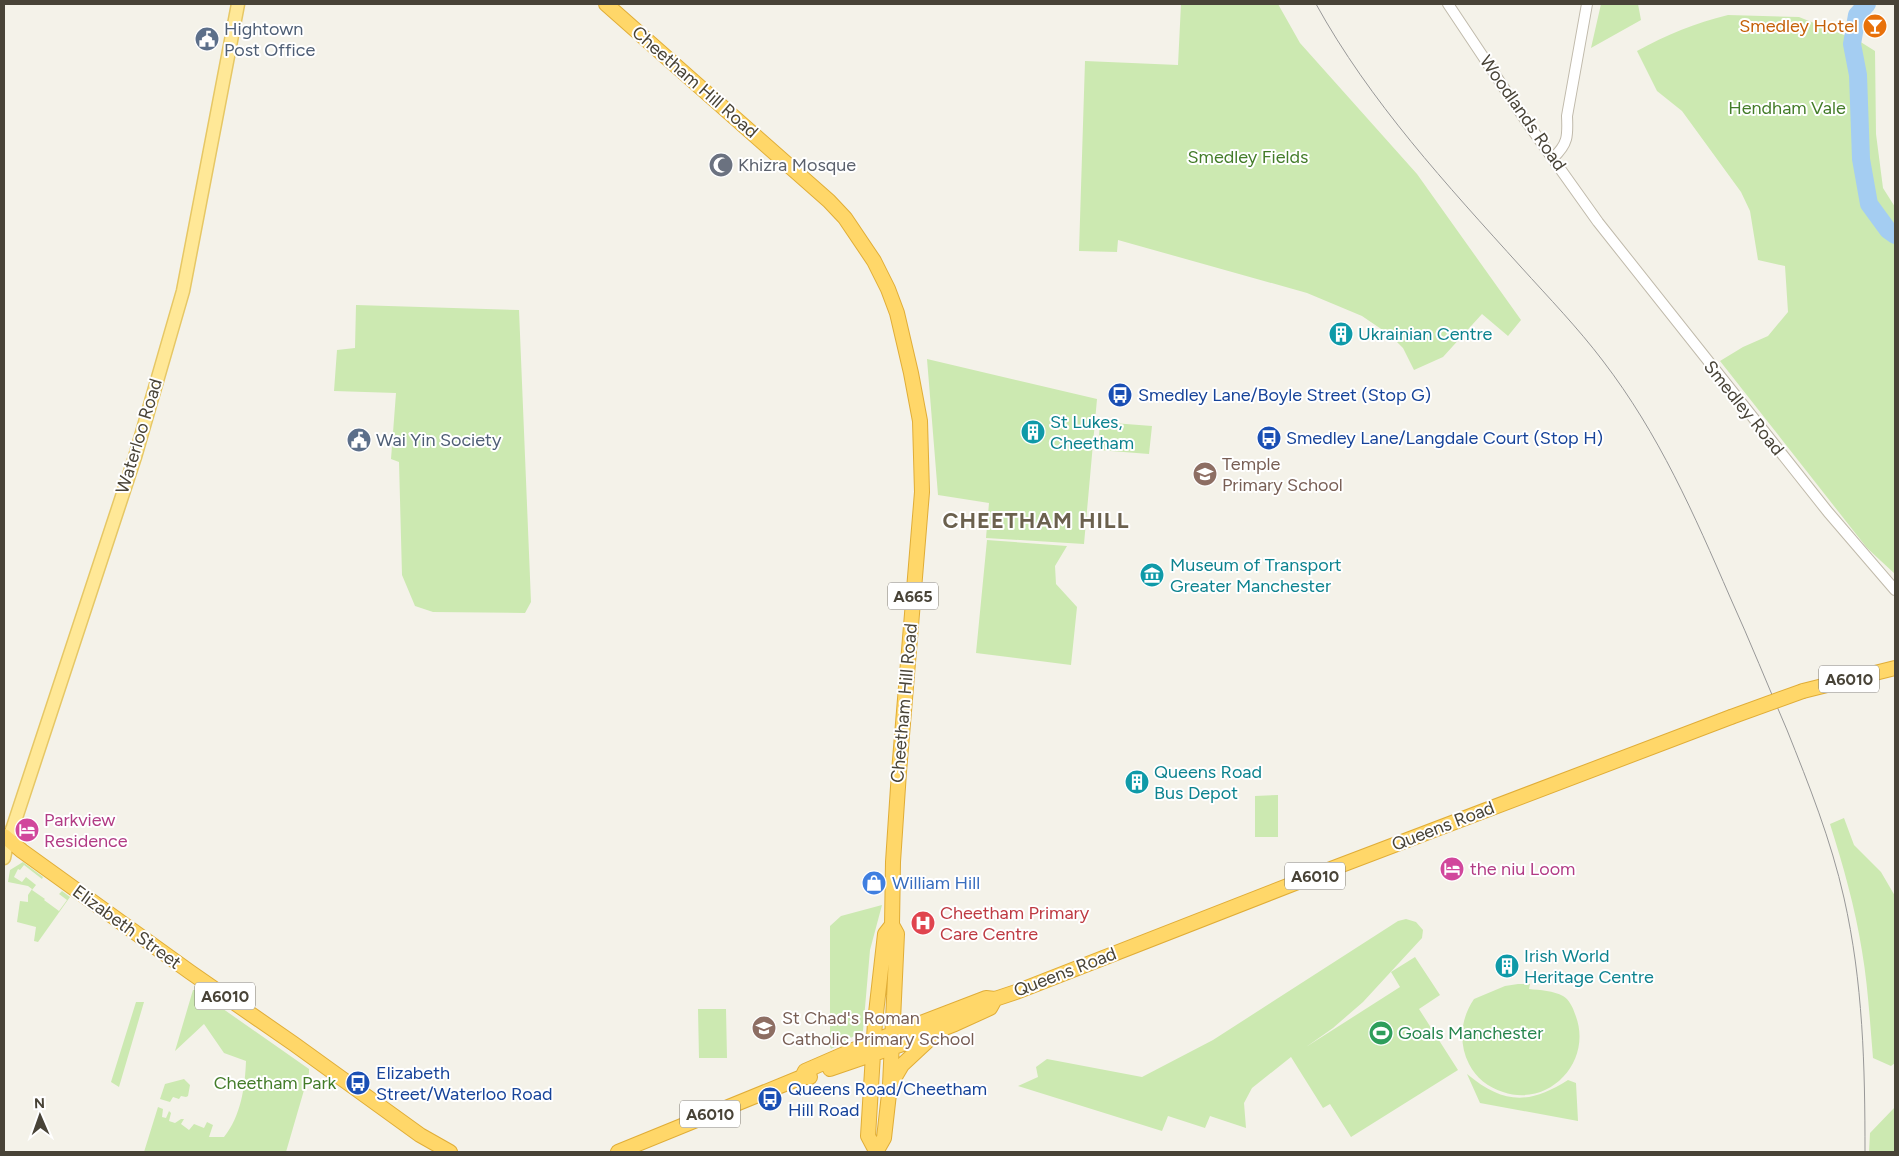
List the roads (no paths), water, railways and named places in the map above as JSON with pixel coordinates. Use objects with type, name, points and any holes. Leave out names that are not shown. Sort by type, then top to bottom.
[{"type":"highway","name":"Cheetham Hill Road","points":[[606,4],[829,201],[845,218],[874,261],[897,313],[920,421],[922,492],[893,862],[892,925],[897,934],[894,1005],[883,1044],[871,1082],[868,1136],[874,1148],[884,1138],[890,1085],[883,1044],[885,934],[892,925]]},
{"type":"highway","name":"Queens Road","points":[[618,1152],[802,1076],[808,1077],[844,1064],[918,1025],[986,998],[995,999],[1731,717],[1803,691],[1895,668]]},
{"type":"highway","name":"Elizabeth Street","points":[[6,837],[22,851],[190,972],[286,1038],[420,1136],[450,1152]]},
{"type":"highway","points":[[874,1148],[890,956],[896,949]]},
{"type":"highway","name":"Queens Road","points":[[802,1076],[805,1071],[883,1044],[935,1032],[990,1008],[995,999]]},
{"type":"highway","points":[[894,1005],[899,1014],[918,1025]]},
{"type":"highway","points":[[890,1085],[902,1065],[930,1040],[935,1032]]},
{"type":"highway","points":[[844,1064],[858,1070],[871,1082]]},
{"type":"main road","name":"Waterloo Road","points":[[4,858],[6,837],[13,826],[134,457],[183,291],[238,4]]},
{"type":"street","name":"Woodlands Road","points":[[1448,4],[1598,222]]},
{"type":"street","points":[[1553,158],[1564,148],[1568,133],[1567,116],[1587,4]]},
{"type":"street","name":"Smedley Road","points":[[1598,222],[1828,512],[1895,590]]},
{"type":"water","points":[[1860,4],[1872,4],[1859,20],[1856,46],[1860,60],[1851,59],[1847,36],[1849,23]]},
{"type":"waterway","points":[[1867,4],[1857,15],[1852,44],[1858,75],[1861,159],[1869,204],[1888,230],[1895,235]]},
{"type":"tram line","points":[[1316,4],[1360,75],[1411,142],[1603,361],[1641,417],[1689,505],[1787,730],[1819,813],[1839,876],[1855,961],[1862,1024],[1865,1152]]},
{"type":"place","name":"Smedley Hotel","points":[[1875,26]]},
{"type":"place","name":"Hightown Post Office","points":[[207,39]]},
{"type":"place","name":"Khizra Mosque","points":[[721,165]]},
{"type":"place","name":"Ukrainian Centre","points":[[1341,334]]},
{"type":"place","name":"Smedley Lane/Boyle Street (Stop G)","points":[[1120,395]]},
{"type":"place","name":"St Lukes, Cheetham","points":[[1033,432]]},
{"type":"place","name":"Smedley Lane/Langdale Court (Stop H)","points":[[1269,438]]},
{"type":"place","name":"Wai Yin Society","points":[[359,440]]},
{"type":"place","name":"Temple Primary School","points":[[1205,474]]},
{"type":"place","name":"Museum of Transport Greater Manchester","points":[[1152,575]]},
{"type":"place","name":"Queens Road Bus Depot","points":[[1137,782]]},
{"type":"place","name":"Parkview Residence","points":[[27,830]]},
{"type":"place","name":"the niu Loom","points":[[1452,869]]},
{"type":"place","name":"William Hill","points":[[874,883]]},
{"type":"place","name":"Cheetham Primary Care Centre","points":[[923,923]]},
{"type":"place","name":"Irish World Heritage Centre","points":[[1507,966]]},
{"type":"place","name":"St Chad's Roman Catholic Primary School","points":[[764,1028]]},
{"type":"place","name":"Goals Manchester","points":[[1381,1033]]},
{"type":"place","name":"Elizabeth Street/Waterloo Road","points":[[358,1083]]},
{"type":"place","name":"Queens Road/Cheetham Hill Road","points":[[770,1099]]},
{"type":"district","name":"CHEETHAM HILL","points":[[1036,520]]},
{"type":"park label","name":"Hendham Vale","points":[[1787,108]]},
{"type":"park label","name":"Smedley Fields","points":[[1248,157]]},
{"type":"park label","name":"Cheetham Park","points":[[275,1083]]}]
